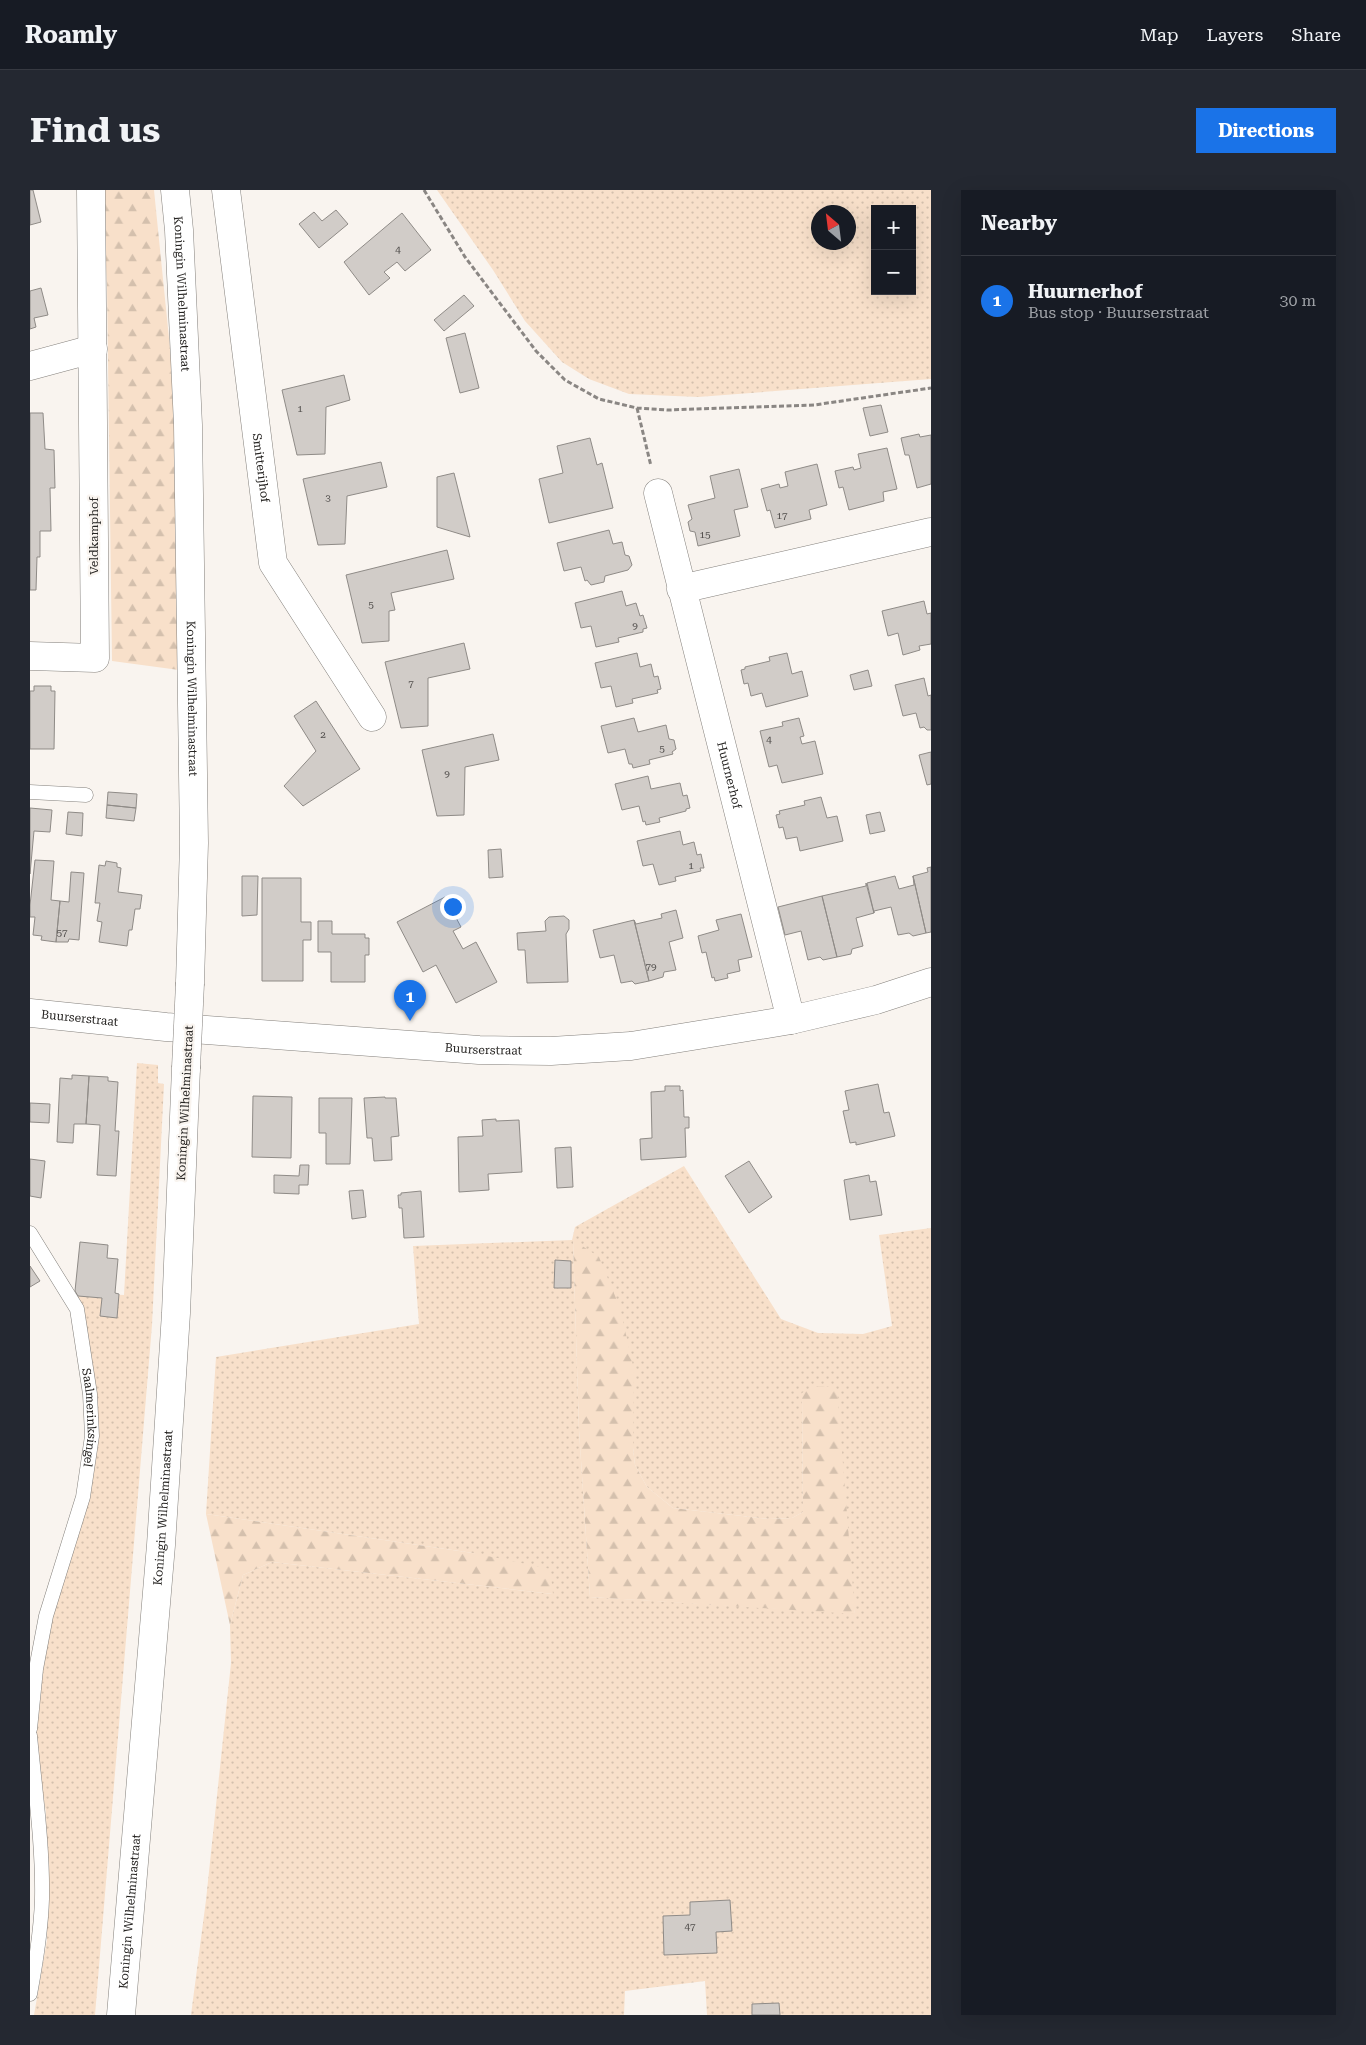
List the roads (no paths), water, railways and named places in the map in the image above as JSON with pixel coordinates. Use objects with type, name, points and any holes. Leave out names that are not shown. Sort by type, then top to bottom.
[{"type":"main road","name":"Veldkamphof","points":[[30,656],[95,658],[90,190]]},
{"type":"main road","name":"Koningin Wilhelminastraat","points":[[121,2015],[161,1545],[176,1313],[190,983],[194,843],[188,425],[179,230],[175,190]]},
{"type":"main road","name":"Smitterijhof","points":[[226,190],[273,563],[372,717]]},
{"type":"main road","points":[[30,366],[93,349]]},
{"type":"main road","name":"Huurnerhof","points":[[658,493],[791,1020]]},
{"type":"main road","points":[[681,589],[931,532]]},
{"type":"main road","name":"Buurserstraat","points":[[30,1013],[166,1027],[479,1050],[551,1051],[631,1046],[791,1020],[876,1000],[931,982]]},
{"type":"lane","points":[[30,792],[86,795]]},
{"type":"lane","name":"Saalmerinksingel","points":[[30,1233],[77,1309],[90,1394],[92,1436],[83,1497],[68,1551],[46,1616],[36,1669],[30,1729]]},
{"type":"lane","points":[[30,1736],[41,1852],[42,1899],[38,1950],[30,1994]]},
{"type":"place","name":"Huurnerhof","points":[[410,1021]]}]
